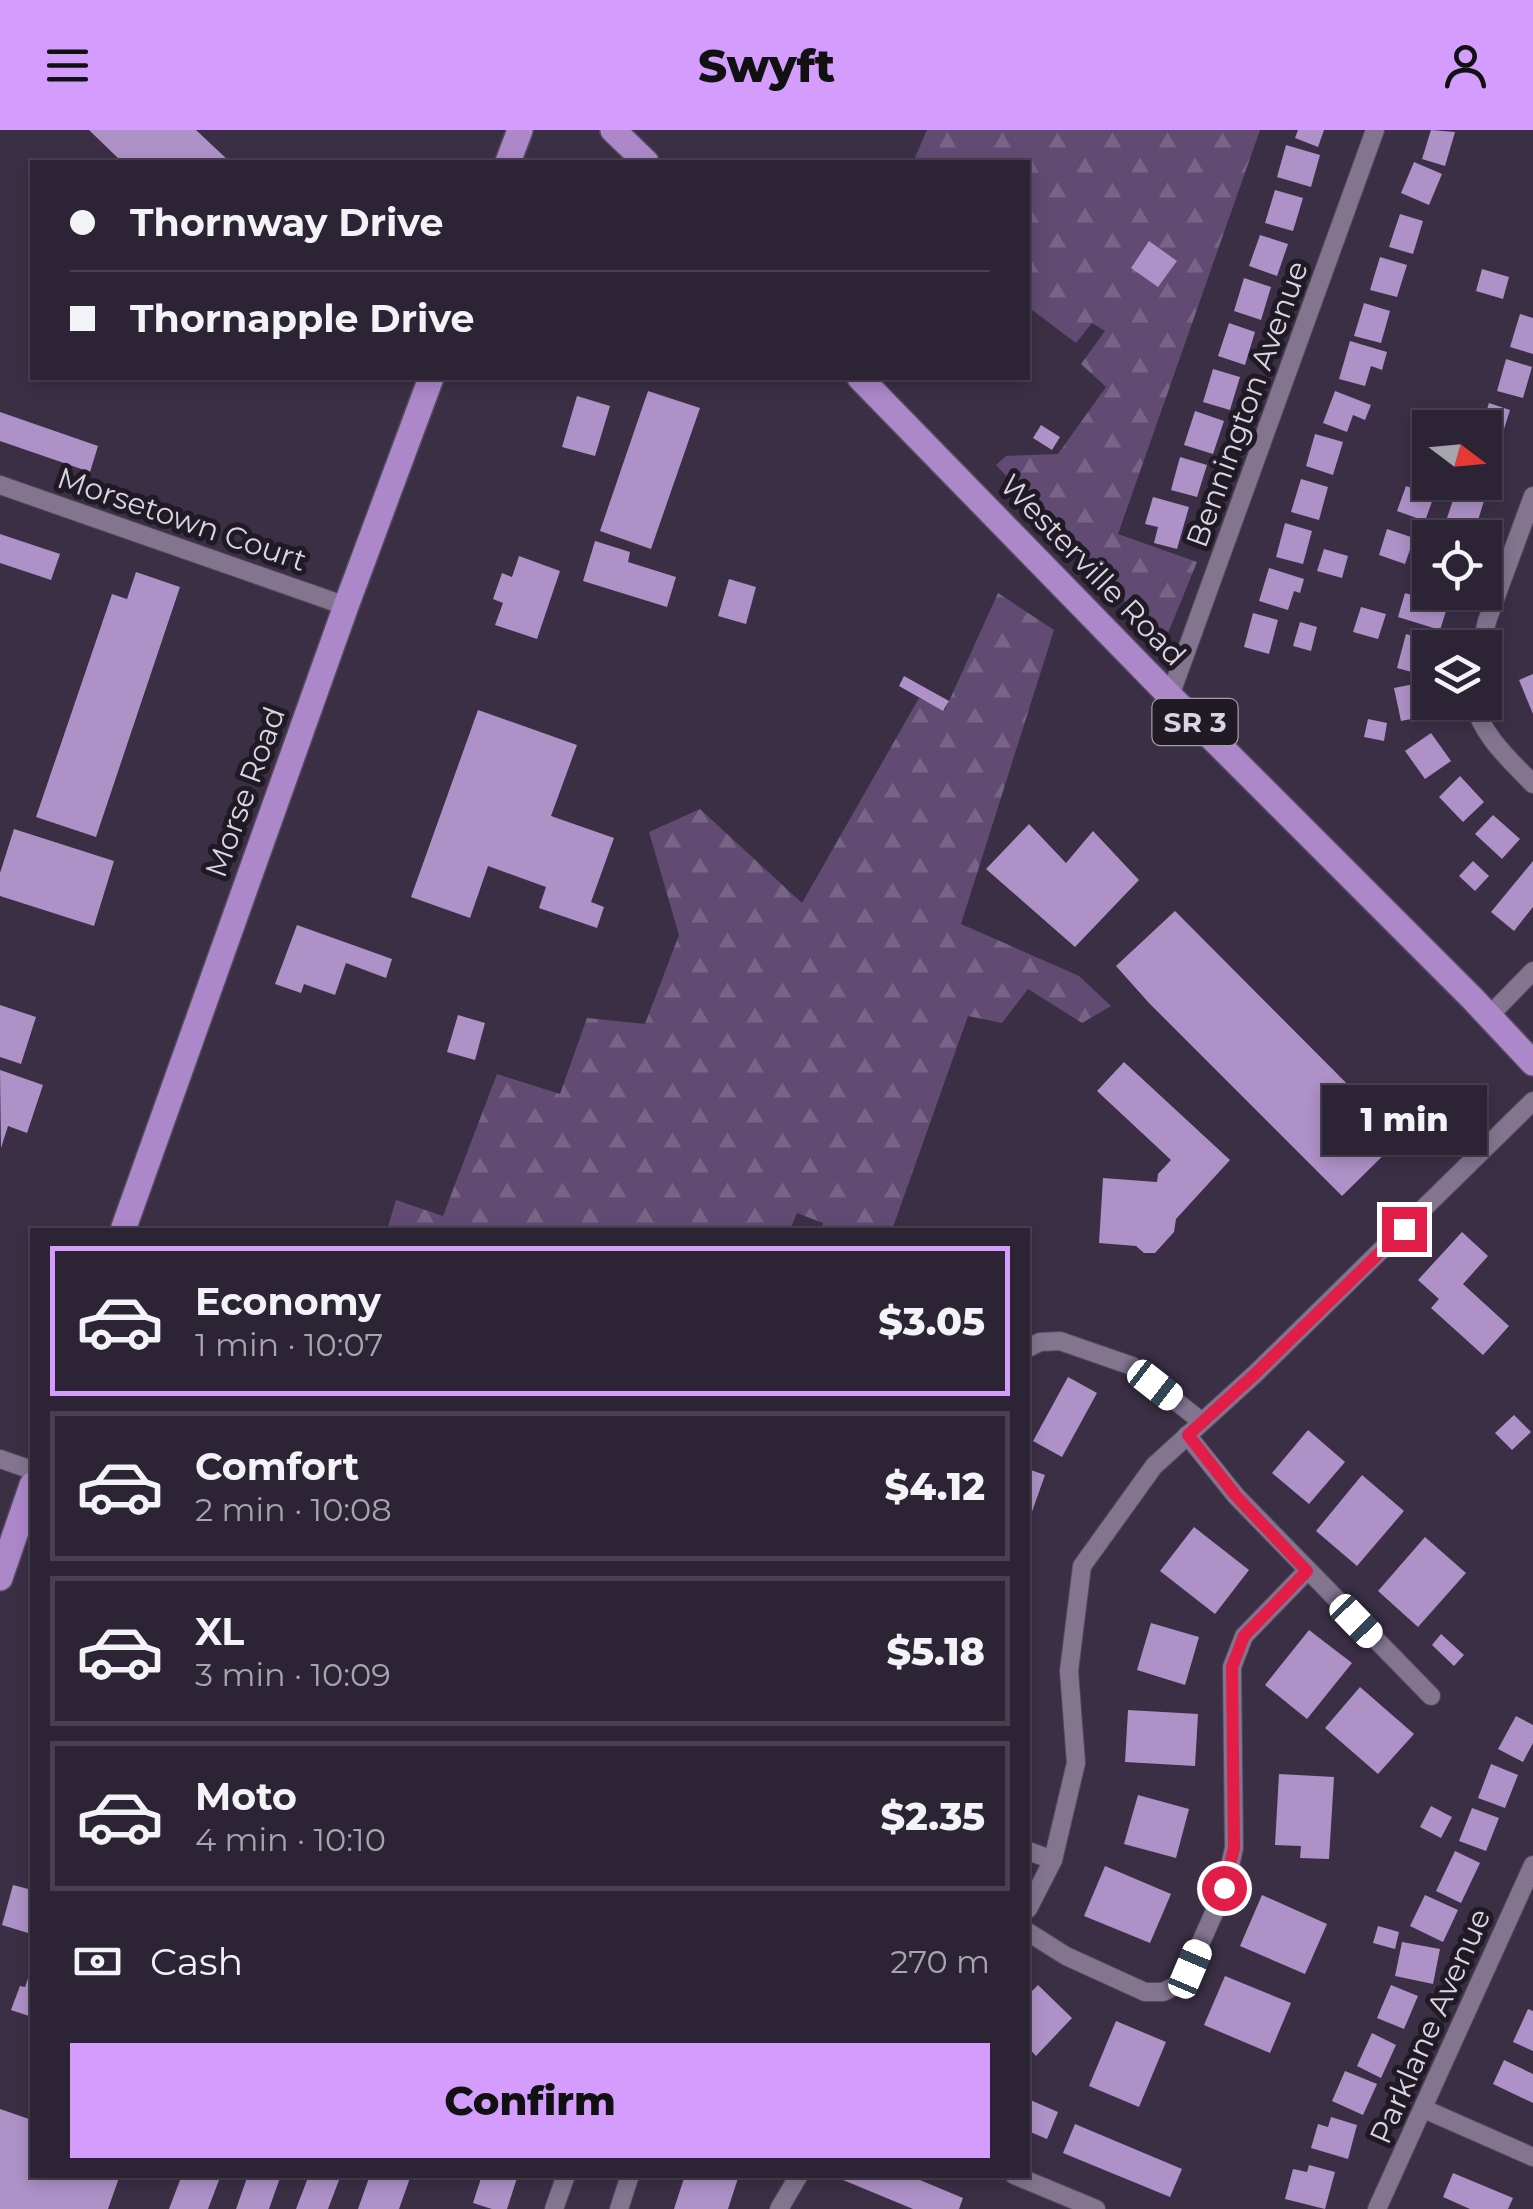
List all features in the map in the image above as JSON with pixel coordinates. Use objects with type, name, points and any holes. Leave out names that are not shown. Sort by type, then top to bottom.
[{"type":"main road","points":[[509,160],[520,130]]},
{"type":"main road","points":[[613,130],[644,160]]},
{"type":"main road","name":"Morse Road","points":[[124,1228],[430,380]]},
{"type":"main road","name":"Westerville Road","points":[[862,380],[1533,1063]]},
{"type":"main road","points":[[0,1578],[30,1490]]},
{"type":"street","name":"Bennington Avenue","points":[[1170,696],[1375,130]]},
{"type":"street","name":"Morsetown Court","points":[[0,485],[346,606]]},
{"type":"street","points":[[1485,630],[1533,496]]},
{"type":"street","points":[[1481,720],[1508,758],[1533,784]]},
{"type":"street","points":[[1489,1016],[1533,970]]},
{"type":"street","points":[[1030,1905],[1052,1860],[1076,1763],[1069,1671],[1082,1566],[1154,1466],[1269,1361],[1533,1101]]},
{"type":"street","points":[[1030,1347],[1060,1341],[1132,1366],[1195,1429],[1236,1496],[1431,1696]]},
{"type":"street","points":[[0,1459],[30,1469]]},
{"type":"street","points":[[1030,1933],[1066,1956],[1145,1992],[1163,1992],[1179,1984],[1190,1969],[1224,1888],[1234,1848],[1232,1667],[1244,1636],[1307,1571]]},
{"type":"street","points":[[1030,1853],[1052,1860]]},
{"type":"street","name":"Parklane Avenue","points":[[1377,2209],[1533,1865]]},
{"type":"street","points":[[1424,2109],[1533,2157]]},
{"type":"street","points":[[554,2209],[565,2178]]},
{"type":"street","points":[[619,2209],[629,2178]]},
{"type":"street","points":[[779,2209],[797,2178]]},
{"type":"street","points":[[1019,2178],[1058,2202],[1096,2209]]},
{"type":"green space","points":[[927,130],[1260,130],[1118,534],[1197,562],[1164,643],[996,465],[1006,456],[1058,454],[1106,387],[1081,364],[1105,331],[1092,323],[1076,343],[1030,308],[1030,160],[914,160]]},
{"type":"green space","points":[[998,593],[1054,630],[961,924],[1079,976],[1111,1006],[1082,1023],[1028,989],[1002,1023],[968,1016],[893,1228],[822,1228],[823,1223],[797,1213],[791,1228],[388,1228],[396,1200],[443,1216],[497,1074],[560,1094],[587,1018],[645,1024],[679,935],[649,832],[700,809],[802,903],[919,698],[945,710]]},
{"type":"building","points":[[89,130],[196,130],[228,160],[120,160]]},
{"type":"building","points":[[1298,130],[1324,130],[1318,147],[1295,138]]},
{"type":"building","points":[[1431,130],[1455,132],[1445,166],[1422,159]]},
{"type":"building","points":[[1286,145],[1320,155],[1311,187],[1277,177]]},
{"type":"building","points":[[1414,162],[1442,174],[1429,205],[1401,193]]},
{"type":"building","points":[[1275,190],[1303,198],[1293,231],[1265,223]]},
{"type":"building","points":[[1400,214],[1423,221],[1413,254],[1389,247]]},
{"type":"building","points":[[1260,235],[1288,244],[1277,276],[1249,266]]},
{"type":"building","points":[[1149,241],[1177,261],[1158,287],[1131,268]]},
{"type":"building","points":[[1380,257],[1407,265],[1397,297],[1370,290]]},
{"type":"building","points":[[1482,269],[1509,277],[1503,299],[1476,291]]},
{"type":"building","points":[[1244,278],[1271,287],[1261,320],[1234,311]]},
{"type":"building","points":[[1364,303],[1390,311],[1381,343],[1354,336]]},
{"type":"building","points":[[1520,314],[1533,318],[1533,354],[1510,347]]},
{"type":"building","points":[[1229,323],[1255,332],[1245,365],[1218,356]]},
{"type":"building","points":[[1350,341],[1387,352],[1382,370],[1371,366],[1365,386],[1339,379]]},
{"type":"building","points":[[1506,359],[1532,367],[1523,398],[1497,391]]},
{"type":"building","points":[[1213,369],[1240,377],[1230,410],[1203,402]]},
{"type":"building","points":[[648,391],[700,408],[651,549],[600,531]]},
{"type":"building","points":[[1335,391],[1371,405],[1365,420],[1353,415],[1347,432],[1323,423]]},
{"type":"building","points":[[577,396],[610,406],[595,456],[562,447]]},
{"type":"building","points":[[1489,403],[1510,410],[1502,436],[1502,410],[1487,410]]},
{"type":"building","points":[[1195,411],[1224,421],[1213,454],[1184,445]]},
{"type":"building","points":[[0,412],[98,446],[90,472],[0,441]]},
{"type":"building","points":[[1041,425],[1060,437],[1052,450],[1033,438]]},
{"type":"building","points":[[1315,434],[1343,442],[1333,475],[1306,466]]},
{"type":"building","points":[[1180,457],[1207,465],[1197,497],[1171,490]]},
{"type":"building","points":[[1301,479],[1328,487],[1319,520],[1291,512]]},
{"type":"building","points":[[1406,486],[1412,488],[1412,500],[1433,500],[1425,520],[1397,511]]},
{"type":"building","points":[[1153,497],[1189,507],[1177,549],[1154,543],[1158,527],[1145,524]]},
{"type":"building","points":[[1453,500],[1484,501],[1478,520],[1446,520]]},
{"type":"building","points":[[1285,523],[1312,531],[1303,564],[1276,557]]},
{"type":"building","points":[[1387,529],[1412,537],[1405,564],[1379,555]]},
{"type":"building","points":[[0,534],[60,554],[51,580],[0,563]]},
{"type":"building","points":[[595,541],[630,552],[628,562],[676,577],[667,607],[583,581]]},
{"type":"building","points":[[1324,549],[1348,556],[1342,578],[1317,571]]},
{"type":"building","points":[[519,556],[560,571],[537,639],[495,625],[503,603],[493,599],[502,573],[512,577]]},
{"type":"building","points":[[1269,568],[1304,579],[1300,593],[1294,591],[1288,610],[1259,601]]},
{"type":"building","points":[[136,572],[180,587],[96,837],[36,817],[112,594],[127,599]]},
{"type":"building","points":[[729,579],[756,587],[746,624],[718,616]]},
{"type":"building","points":[[1405,593],[1412,595],[1412,610],[1446,610],[1440,630],[1398,617]]},
{"type":"building","points":[[1361,607],[1386,614],[1378,639],[1353,632]]},
{"type":"building","points":[[1253,613],[1278,620],[1269,654],[1244,647]]},
{"type":"building","points":[[1300,622],[1317,627],[1311,651],[1293,646]]},
{"type":"building","points":[[1406,634],[1412,636],[1412,672],[1397,668]]},
{"type":"building","points":[[1533,674],[1533,714],[1519,680]]},
{"type":"building","points":[[904,676],[949,701],[943,711],[899,686]]},
{"type":"building","points":[[1412,684],[1412,719],[1401,721],[1394,688]]},
{"type":"building","points":[[478,710],[577,745],[551,816],[614,838],[591,902],[604,907],[597,928],[539,908],[546,887],[488,866],[470,918],[411,897]]},
{"type":"building","points":[[1368,719],[1387,723],[1384,741],[1364,737]]},
{"type":"building","points":[[1431,733],[1451,761],[1425,779],[1405,751]]},
{"type":"building","points":[[1460,776],[1484,802],[1463,822],[1439,797]]},
{"type":"building","points":[[1493,815],[1520,839],[1502,859],[1475,834]]},
{"type":"building","points":[[1029,824],[1066,863],[1093,831],[1139,880],[1075,947],[986,869]]},
{"type":"building","points":[[14,829],[114,861],[94,926],[0,896],[0,873]]},
{"type":"building","points":[[1473,861],[1489,876],[1475,891],[1459,876]]},
{"type":"building","points":[[1533,861],[1533,907],[1514,931],[1491,912]]},
{"type":"building","points":[[1175,911],[1401,1138],[1342,1196],[1116,966]]},
{"type":"building","points":[[297,925],[392,959],[386,978],[346,963],[335,995],[304,984],[301,993],[275,984]]},
{"type":"building","points":[[0,1005],[36,1017],[21,1064],[0,1057]]},
{"type":"building","points":[[458,1015],[485,1023],[475,1060],[447,1052]]},
{"type":"building","points":[[1124,1062],[1230,1160],[1176,1219],[1174,1232],[1155,1253],[1144,1253],[1136,1246],[1099,1243],[1103,1178],[1157,1182],[1158,1174],[1171,1160],[1097,1091]]},
{"type":"building","points":[[0,1070],[43,1085],[27,1133],[8,1126],[1,1148]]},
{"type":"building","points":[[1462,1232],[1488,1256],[1463,1284],[1509,1326],[1483,1355],[1431,1308],[1439,1299],[1418,1280]]},
{"type":"building","points":[[1068,1377],[1097,1393],[1062,1457],[1033,1441]]},
{"type":"building","points":[[1514,1415],[1531,1432],[1512,1450],[1495,1433]]},
{"type":"building","points":[[1308,1430],[1345,1462],[1309,1504],[1272,1473]]},
{"type":"building","points":[[1030,1470],[1045,1475],[1030,1517]]},
{"type":"building","points":[[1362,1475],[1404,1511],[1357,1566],[1316,1531]]},
{"type":"building","points":[[1194,1527],[1249,1570],[1215,1614],[1160,1571]]},
{"type":"building","points":[[1425,1537],[1466,1573],[1418,1627],[1378,1591]]},
{"type":"building","points":[[1151,1623],[1199,1637],[1185,1685],[1137,1670]]},
{"type":"building","points":[[1309,1630],[1352,1663],[1307,1719],[1265,1685]]},
{"type":"building","points":[[1441,1634],[1464,1655],[1454,1666],[1432,1645]]},
{"type":"building","points":[[1360,1687],[1414,1734],[1378,1774],[1325,1728]]},
{"type":"building","points":[[1128,1710],[1198,1714],[1195,1766],[1125,1762]]},
{"type":"building","points":[[1516,1716],[1533,1725],[1533,1743],[1523,1762],[1498,1749]]},
{"type":"building","points":[[1491,1764],[1518,1775],[1505,1808],[1478,1798]]},
{"type":"building","points":[[1279,1774],[1334,1777],[1329,1859],[1300,1858],[1301,1846],[1275,1845]]},
{"type":"building","points":[[1138,1795],[1189,1809],[1176,1858],[1124,1844]]},
{"type":"building","points":[[1431,1806],[1452,1817],[1441,1838],[1420,1827]]},
{"type":"building","points":[[1472,1808],[1499,1818],[1486,1851],[1459,1841]]},
{"type":"building","points":[[1455,1851],[1480,1863],[1461,1903],[1436,1891]]},
{"type":"building","points":[[1105,1866],[1171,1894],[1150,1943],[1084,1916]]},
{"type":"building","points":[[13,1885],[30,1889],[28,1933],[2,1925]]},
{"type":"building","points":[[1262,1895],[1327,1924],[1305,1974],[1240,1946]]},
{"type":"building","points":[[1425,1895],[1458,1910],[1443,1942],[1410,1926]]},
{"type":"building","points":[[1378,1926],[1399,1932],[1395,1949],[1373,1943]]},
{"type":"building","points":[[1402,1942],[1440,1949],[1433,1984],[1395,1976]]},
{"type":"building","points":[[30,1973],[30,2016],[11,2010],[20,1986],[25,1987]]},
{"type":"building","points":[[1225,1976],[1291,2003],[1270,2053],[1204,2025]]},
{"type":"building","points":[[1038,1985],[1072,2018],[1036,2056],[1030,2049],[1030,1993]]},
{"type":"building","points":[[1391,1985],[1418,1996],[1404,2029],[1377,2018]]},
{"type":"building","points":[[1528,2009],[1533,2011],[1533,2051],[1513,2042]]},
{"type":"building","points":[[1116,2021],[1166,2042],[1139,2107],[1089,2086]]},
{"type":"building","points":[[1372,2033],[1396,2045],[1381,2078],[1357,2066]]},
{"type":"building","points":[[1504,2060],[1533,2074],[1533,2103],[1493,2084]]},
{"type":"building","points":[[1345,2071],[1377,2084],[1363,2115],[1332,2101]]},
{"type":"building","points":[[1030,2100],[1058,2112],[1047,2139],[1030,2132]]},
{"type":"building","points":[[0,2109],[30,2119],[30,2178],[119,2178],[108,2209],[0,2209]]},
{"type":"building","points":[[1331,2117],[1357,2125],[1348,2159],[1311,2148],[1318,2124],[1328,2127]]},
{"type":"building","points":[[1075,2124],[1182,2169],[1170,2197],[1063,2153]]},
{"type":"building","points":[[1309,2165],[1335,2172],[1325,2209],[1285,2199],[1293,2169],[1307,2172]]},
{"type":"building","points":[[1453,2173],[1513,2198],[1508,2209],[1470,2209],[1443,2197]]},
{"type":"building","points":[[181,2178],[220,2178],[208,2209],[169,2209]]},
{"type":"building","points":[[247,2178],[280,2178],[269,2209],[236,2209]]},
{"type":"building","points":[[308,2178],[340,2178],[328,2209],[296,2209]]},
{"type":"building","points":[[369,2178],[410,2178],[399,2209],[358,2209]]},
{"type":"building","points":[[481,2178],[517,2178],[507,2209],[473,2203]]},
{"type":"building","points":[[684,2178],[738,2178],[728,2209],[674,2209]]},
{"type":"building","points":[[915,2178],[963,2198],[959,2209],[913,2209],[843,2180]]},
{"type":"route","points":[[1224,1888],[1234,1848],[1232,1667],[1244,1636],[1307,1571],[1236,1496],[1188,1435],[1404,1229]]}]
